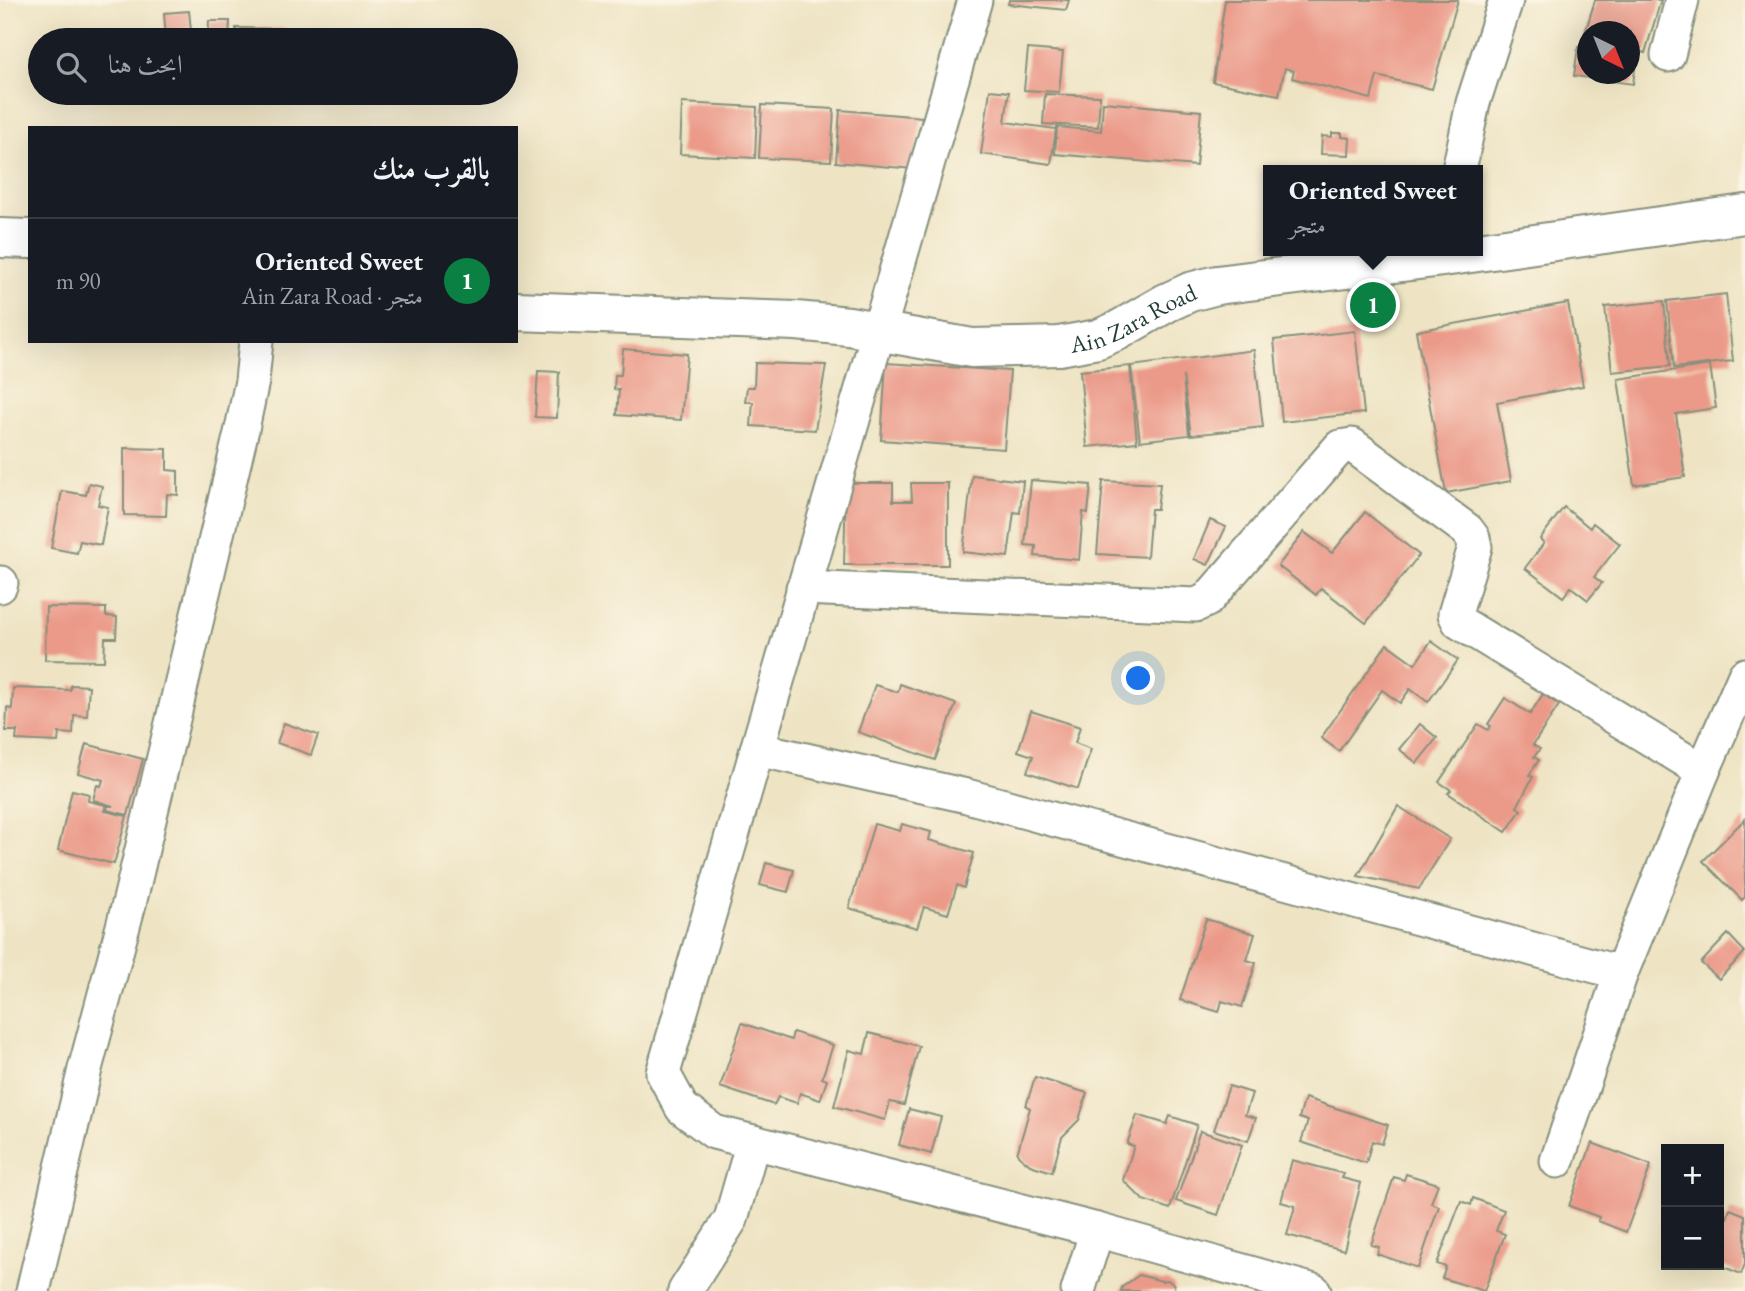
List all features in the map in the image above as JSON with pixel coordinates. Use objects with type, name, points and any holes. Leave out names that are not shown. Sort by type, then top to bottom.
[{"type":"main road","name":"Ain Zara Road","points":[[1483,249],[1745,215]]},
{"type":"main road","points":[[0,239],[28,239]]},
{"type":"main road","name":"Ain Zara Road","points":[[518,311],[796,321],[849,326],[972,348],[1079,344],[1117,331],[1191,292],[1217,285],[1428,256]]},
{"type":"street","points":[[975,0],[663,1073],[682,1108],[714,1132],[1097,1230],[1314,1291]]},
{"type":"street","points":[[1460,165],[1473,103],[1506,0]]},
{"type":"street","points":[[1668,55],[1682,0]]},
{"type":"street","points":[[33,1291],[85,1069],[130,900],[235,456],[251,381],[256,343]]},
{"type":"street","points":[[803,588],[1196,605],[1207,600],[1340,447],[1352,445],[1467,530],[1473,538],[1475,547],[1455,614],[1459,622],[1703,771]]},
{"type":"street","points":[[1557,1161],[1621,973],[1745,675]]},
{"type":"street","points":[[757,749],[967,796],[1621,973]]},
{"type":"street","points":[[684,1291],[731,1219],[753,1142]]},
{"type":"street","points":[[1078,1291],[1097,1230]]},
{"type":"building","points":[[1009,0],[1069,0],[1066,10],[1008,4]]},
{"type":"building","points":[[1225,0],[1458,0],[1432,89],[1377,76],[1371,99],[1292,78],[1294,71],[1285,68],[1279,95],[1213,82]]},
{"type":"building","points":[[1595,0],[1661,0],[1645,53],[1640,52],[1640,21],[1589,21]]},
{"type":"building","points":[[189,11],[191,28],[165,28],[164,13]]},
{"type":"building","points":[[209,21],[230,21],[230,28],[209,28]]},
{"type":"building","points":[[1028,49],[1063,52],[1059,92],[1024,90]]},
{"type":"building","points":[[1577,54],[1577,76],[1574,76]]},
{"type":"building","points":[[990,90],[1009,92],[1005,122],[1056,129],[1051,164],[981,154]]},
{"type":"building","points":[[1045,94],[1100,96],[1098,127],[1043,124]]},
{"type":"building","points":[[1103,102],[1201,111],[1196,166],[1055,154],[1057,127],[1101,131]]},
{"type":"building","points":[[682,103],[757,107],[755,158],[680,154]]},
{"type":"building","points":[[762,105],[834,109],[831,161],[759,158]]},
{"type":"building","points":[[840,110],[922,117],[913,169],[836,162]]},
{"type":"building","points":[[1332,133],[1342,133],[1342,137],[1350,138],[1349,155],[1321,154],[1322,136],[1332,137]]},
{"type":"building","points":[[1726,294],[1733,361],[1674,368],[1667,301]]},
{"type":"building","points":[[1664,301],[1670,366],[1612,372],[1605,307]]},
{"type":"building","points":[[1568,303],[1583,386],[1497,402],[1511,481],[1446,493],[1416,331]]},
{"type":"building","points":[[1355,331],[1364,413],[1282,422],[1274,340]]},
{"type":"building","points":[[623,349],[687,354],[681,420],[617,415],[619,390],[614,389],[615,375],[621,375]]},
{"type":"building","points":[[1254,350],[1263,427],[1191,435],[1183,376],[1189,435],[1140,441],[1131,366]]},
{"type":"building","points":[[755,363],[826,365],[815,430],[751,426],[753,402],[745,402],[747,387],[754,387]]},
{"type":"building","points":[[886,363],[1010,371],[1004,449],[881,440]]},
{"type":"building","points":[[1710,365],[1716,408],[1676,414],[1685,477],[1634,485],[1618,379]]},
{"type":"building","points":[[1130,366],[1137,442],[1087,447],[1080,371]]},
{"type":"building","points":[[538,371],[559,372],[557,418],[535,417]]},
{"type":"building","points":[[124,448],[167,449],[167,470],[178,471],[178,495],[167,494],[166,516],[124,515]]},
{"type":"building","points":[[972,475],[1023,481],[1020,513],[1014,512],[1008,557],[963,552]]},
{"type":"building","points":[[1031,480],[1091,485],[1088,513],[1083,512],[1079,560],[1035,556],[1036,546],[1025,545]]},
{"type":"building","points":[[1103,481],[1160,484],[1157,509],[1151,509],[1147,557],[1097,554]]},
{"type":"building","points":[[89,483],[102,486],[98,505],[108,507],[101,545],[80,541],[77,553],[51,548],[62,491],[86,495]]},
{"type":"building","points":[[846,483],[893,483],[893,501],[912,501],[911,483],[948,483],[948,565],[844,565]]},
{"type":"building","points":[[1564,507],[1590,528],[1593,523],[1620,544],[1594,577],[1602,583],[1588,600],[1571,587],[1563,597],[1525,568],[1544,543],[1540,539]]},
{"type":"building","points":[[1365,512],[1419,555],[1366,623],[1321,588],[1316,595],[1278,566],[1304,532],[1332,553]]},
{"type":"building","points":[[1210,520],[1226,527],[1208,565],[1194,559]]},
{"type":"building","points":[[46,607],[106,608],[106,616],[117,617],[116,638],[105,638],[104,661],[45,660]]},
{"type":"building","points":[[1431,641],[1458,660],[1428,702],[1410,689],[1400,703],[1382,690],[1339,751],[1321,738],[1387,644],[1415,664]]},
{"type":"building","points":[[900,684],[956,704],[935,760],[858,732],[875,685],[898,692]]},
{"type":"building","points":[[71,685],[89,686],[87,716],[74,715],[73,734],[59,733],[58,742],[16,740],[17,731],[6,731],[7,708],[12,709],[13,688],[70,690]]},
{"type":"building","points":[[1543,694],[1559,705],[1533,745],[1540,749],[1534,757],[1539,760],[1529,775],[1533,777],[1517,807],[1521,810],[1506,832],[1448,793],[1451,790],[1439,782],[1478,724],[1488,730],[1491,726],[1488,724],[1505,698],[1530,714]]},
{"type":"building","points":[[1031,711],[1080,727],[1075,743],[1091,749],[1078,789],[1027,772],[1033,756],[1018,751]]},
{"type":"building","points":[[284,723],[318,735],[311,755],[277,743]]},
{"type":"building","points":[[1420,724],[1437,738],[1417,763],[1399,749]]},
{"type":"building","points":[[86,744],[143,759],[128,815],[107,810],[108,806],[113,806],[93,800],[97,785],[101,786],[103,780],[78,773]]},
{"type":"building","points":[[72,790],[89,794],[88,801],[106,805],[105,811],[127,816],[114,864],[58,850]]},
{"type":"building","points":[[1398,806],[1450,839],[1419,889],[1358,876]]},
{"type":"building","points":[[1745,819],[1745,897],[1742,900],[1703,861]]},
{"type":"building","points":[[874,824],[900,831],[902,824],[931,832],[929,840],[974,853],[964,888],[957,885],[948,914],[924,907],[917,928],[849,908]]},
{"type":"building","points":[[766,863],[794,870],[788,892],[760,885]]},
{"type":"building","points":[[1206,919],[1255,934],[1247,960],[1256,963],[1242,1007],[1222,1001],[1219,1012],[1180,1000]]},
{"type":"building","points":[[1728,934],[1745,952],[1719,979],[1701,963]]},
{"type":"building","points":[[742,1023],[791,1040],[793,1032],[833,1045],[822,1078],[827,1080],[820,1100],[800,1093],[797,1103],[778,1097],[774,1105],[720,1087]]},
{"type":"building","points":[[869,1033],[919,1046],[904,1105],[890,1102],[885,1120],[834,1106],[849,1050],[864,1054]]},
{"type":"building","points":[[1035,1077],[1087,1093],[1079,1120],[1062,1137],[1052,1172],[1030,1165],[1017,1154],[1030,1108],[1026,1106]]},
{"type":"building","points":[[1229,1086],[1252,1093],[1245,1115],[1256,1118],[1248,1141],[1214,1130]]},
{"type":"building","points":[[1305,1098],[1388,1125],[1382,1144],[1372,1141],[1366,1163],[1301,1142],[1308,1121],[1299,1118]]},
{"type":"building","points":[[909,1109],[941,1117],[931,1154],[899,1145]]},
{"type":"building","points":[[1137,1115],[1167,1124],[1170,1116],[1197,1125],[1170,1209],[1143,1200],[1123,1180],[1134,1146],[1127,1144]]},
{"type":"building","points":[[1200,1131],[1242,1145],[1218,1215],[1176,1201]]},
{"type":"building","points":[[1592,1143],[1651,1165],[1626,1232],[1598,1221],[1599,1217],[1569,1206]]},
{"type":"building","points":[[1292,1160],[1344,1174],[1342,1178],[1361,1183],[1344,1250],[1287,1235],[1295,1206],[1281,1202]]},
{"type":"building","points":[[1406,1174],[1438,1184],[1431,1203],[1439,1206],[1418,1268],[1377,1254],[1379,1247],[1371,1245],[1394,1177],[1404,1180]]},
{"type":"building","points":[[1473,1198],[1504,1210],[1496,1231],[1505,1234],[1484,1291],[1442,1278],[1446,1267],[1437,1264],[1461,1201],[1471,1205]]},
{"type":"building","points":[[1730,1209],[1745,1215],[1745,1264],[1741,1274],[1724,1267],[1724,1217],[1727,1218]]},
{"type":"building","points":[[1139,1275],[1168,1280],[1174,1285],[1175,1291],[1121,1291],[1122,1287]]},
{"type":"place","name":"Oriented Sweet","points":[[1373,305]]}]
